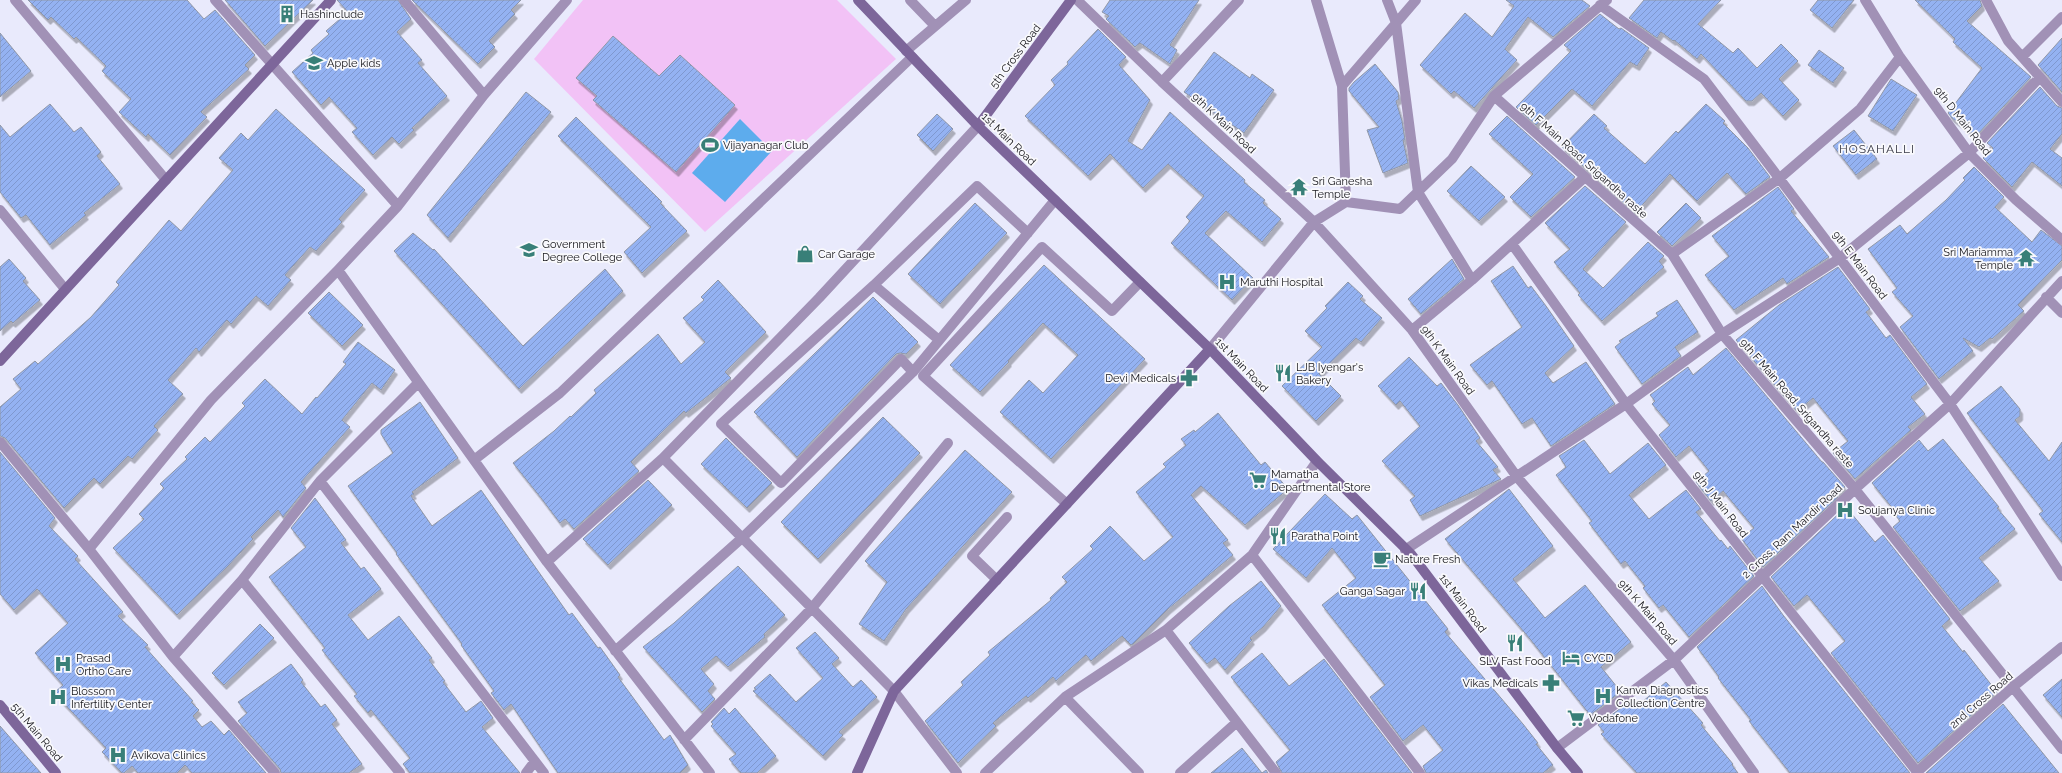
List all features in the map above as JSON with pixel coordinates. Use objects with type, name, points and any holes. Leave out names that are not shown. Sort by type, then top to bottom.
[{"type":"street","points":[[15,0],[166,180]]},
{"type":"street","points":[[215,0],[271,65],[398,206]]},
{"type":"street","points":[[0,361],[331,0]]},
{"type":"street","points":[[404,0],[484,95]]},
{"type":"street","points":[[89,549],[211,400],[338,270],[398,206],[484,95],[566,0]]},
{"type":"street","name":"1st Main Road","points":[[858,0],[978,126],[1210,349],[1317,461],[1411,554],[1557,748],[1578,773]]},
{"type":"street","points":[[910,0],[935,26]]},
{"type":"street","points":[[474,460],[560,394],[911,55],[935,26],[966,0]]},
{"type":"street","name":"5th Cross Road","points":[[978,126],[1071,0]]},
{"type":"street","name":"9th K Main Road","points":[[1077,0],[1162,82],[1314,222],[1412,330],[1517,477],[1674,660],[1754,773]]},
{"type":"street","points":[[1162,82],[1239,0]]},
{"type":"street","points":[[1316,0],[1342,86],[1346,202]]},
{"type":"street","points":[[1387,0],[1396,24],[1418,192],[1472,280]]},
{"type":"street","points":[[1342,86],[1416,0]]},
{"type":"street","name":"9th D Main Road","points":[[1865,0],[1900,57],[1969,153],[2016,200],[2062,240]]},
{"type":"street","points":[[1986,0],[2008,41],[2062,102]]},
{"type":"street","points":[[857,773],[894,691],[1210,349],[1314,222],[1346,202],[1400,209],[1452,159],[1494,96],[1604,2]]},
{"type":"street","name":"9th E Main Road","points":[[1604,2],[1704,79],[1950,404],[2062,576]]},
{"type":"street","points":[[2022,57],[2062,17]]},
{"type":"street","points":[[1672,254],[1780,178],[1860,109],[1900,57]]},
{"type":"street","points":[[1406,550],[1626,404],[1722,334],[1840,258],[1969,153],[2040,77]]},
{"type":"street","name":"9th F Main Road, Srigandha raste","points":[[1494,96],[1672,254],[1722,334],[1855,489],[2014,686],[2062,749]]},
{"type":"street","points":[[547,562],[663,458],[819,298],[978,126]]},
{"type":"street","points":[[1412,330],[1472,280],[1585,177]]},
{"type":"street","points":[[913,372],[901,359],[781,483],[721,424],[874,285],[977,186],[1028,233]]},
{"type":"street","points":[[615,651],[742,538],[913,372],[1055,200]]},
{"type":"street","points":[[0,210],[65,289]]},
{"type":"street","name":"9th J Main Road","points":[[1512,244],[1626,404],[1918,773]]},
{"type":"street","points":[[1067,504],[923,376],[1042,247],[1112,311],[1140,282]]},
{"type":"street","points":[[338,270],[547,562],[707,772]]},
{"type":"street","name":"2 Cross, Ram Mandir Road","points":[[1557,748],[1674,660],[1855,489],[1950,404],[2062,281]]},
{"type":"street","points":[[874,285],[939,340]]},
{"type":"street","points":[[2046,297],[2062,313]]},
{"type":"street","points":[[173,656],[242,580],[320,482],[418,383]]},
{"type":"street","points":[[0,442],[89,549],[173,656],[275,773]]},
{"type":"street","points":[[684,740],[812,608],[948,443]]},
{"type":"street","points":[[663,458],[894,691],[957,773]]},
{"type":"street","points":[[985,773],[1065,697],[1166,630],[1252,555],[1317,461]]},
{"type":"street","points":[[320,482],[544,773]]},
{"type":"street","points":[[997,580],[972,556],[1007,516]]},
{"type":"street","points":[[1252,555],[1420,773]]},
{"type":"street","points":[[242,580],[400,773]]},
{"type":"street","points":[[1166,630],[1276,773]]},
{"type":"street","name":"2nd Cross Road","points":[[1918,773],[2014,686],[2062,647]]},
{"type":"street","points":[[1065,697],[1140,773]]},
{"type":"street","name":"5th Main Road","points":[[0,705],[56,773]]},
{"type":"street","points":[[1180,773],[1237,722]]},
{"type":"street","points":[[526,773],[535,761]]},
{"type":"shaded area","name":"Vijayanagar Club","points":[[583,0],[837,0],[896,59],[705,232],[534,59]]},
{"type":"water","points":[[740,119],[772,151],[725,202],[692,173]]},
{"type":"building","points":[[28,0],[187,0],[204,19],[215,10],[255,55],[245,65],[249,69],[201,112],[207,117],[170,155],[148,134],[146,137],[119,112],[131,99],[102,71],[106,66],[76,37],[74,39],[51,17],[48,20]]},
{"type":"building","points":[[225,0],[313,0],[265,46]]},
{"type":"building","points":[[337,0],[398,0],[411,19],[397,32],[422,60],[418,63],[447,96],[412,128],[414,130],[399,144],[392,137],[373,155],[352,132],[357,128],[329,97],[321,105],[292,72],[313,53],[311,50],[329,34],[326,31],[348,12]]},
{"type":"building","points":[[412,0],[521,0],[511,10],[515,14],[489,41],[495,47],[478,64]]},
{"type":"building","points":[[1110,0],[1199,0],[1170,45],[1177,50],[1170,64],[1140,43],[1135,47],[1106,19],[1109,16],[1102,12]]},
{"type":"building","points":[[1506,0],[1582,0],[1590,6],[1553,37],[1528,17],[1505,49],[1517,60],[1474,108],[1454,91],[1451,94],[1420,65],[1465,13],[1492,37],[1514,6]]},
{"type":"building","points":[[1644,0],[1721,0],[1698,24],[1733,53],[1738,48],[1757,68],[1781,44],[1798,61],[1779,79],[1799,100],[1783,116],[1761,93],[1752,101],[1746,101],[1701,54],[1697,59],[1674,40],[1673,41],[1661,32],[1657,38],[1629,18]]},
{"type":"building","points":[[1818,0],[1854,0],[1832,28],[1810,10]]},
{"type":"building","points":[[1915,0],[1980,0],[1982,6],[1967,21],[2031,77],[1976,136],[1952,118],[1948,113],[1982,68],[1953,42],[1955,39]]},
{"type":"building","points":[[1600,14],[1619,29],[1621,28],[1649,48],[1637,66],[1630,62],[1592,106],[1572,89],[1536,125],[1516,107],[1571,51],[1564,45]]},
{"type":"building","points":[[1098,29],[1126,57],[1119,65],[1150,100],[1128,141],[1142,150],[1170,112],[1245,180],[1244,182],[1265,200],[1263,203],[1281,219],[1262,242],[1226,211],[1205,233],[1253,278],[1232,300],[1171,243],[1190,221],[1186,217],[1204,196],[1168,164],[1143,188],[1110,154],[1088,176],[1025,116],[1055,85],[1051,80],[1068,64],[1067,62]]},
{"type":"building","points":[[0,33],[31,71],[0,97]]},
{"type":"building","points":[[613,36],[659,76],[680,55],[735,105],[676,172],[593,100],[597,96],[576,78]]},
{"type":"building","points":[[2062,38],[2062,92],[2038,65]]},
{"type":"building","points":[[1819,50],[1844,68],[1833,83],[1808,65]]},
{"type":"building","points":[[1214,52],[1250,78],[1252,74],[1274,90],[1244,133],[1184,92]]},
{"type":"building","points":[[1375,64],[1398,92],[1399,99],[1396,101],[1402,121],[1405,140],[1403,140],[1408,163],[1383,173],[1367,130],[1379,127],[1349,91],[1349,88],[1354,82]]},
{"type":"building","points":[[1891,79],[1917,95],[1893,131],[1868,116]]},
{"type":"building","points":[[2040,87],[2057,106],[2062,108],[2062,134],[2050,149],[2062,158],[2062,186],[2032,162],[2012,187],[1983,158],[1993,148],[1987,143]]},
{"type":"building","points":[[526,92],[551,112],[448,238],[427,215]]},
{"type":"building","points":[[50,104],[74,132],[81,127],[101,152],[97,156],[120,184],[84,213],[86,215],[50,245],[26,215],[21,218],[0,192],[0,125],[10,137]]},
{"type":"building","points":[[1706,104],[1725,121],[1723,123],[1748,148],[1770,177],[1746,194],[1727,173],[1697,201],[1670,174],[1635,213],[1562,147],[1594,114],[1607,126],[1604,128],[1645,164],[1676,131],[1678,133]]},
{"type":"building","points":[[276,109],[365,190],[339,219],[342,222],[316,251],[310,247],[285,275],[291,280],[268,306],[256,296],[231,324],[227,320],[199,352],[196,348],[168,380],[183,394],[154,426],[158,430],[132,459],[128,456],[100,484],[94,478],[64,508],[5,438],[0,436],[0,407],[21,389],[13,379],[35,361],[38,364],[91,317],[119,285],[116,282],[169,220],[181,231],[233,170],[219,158],[241,133],[248,140]]},
{"type":"building","points":[[937,114],[953,129],[933,151],[917,135]]},
{"type":"building","points":[[1507,116],[1575,177],[1531,217],[1510,197],[1533,174],[1489,134]]},
{"type":"building","points":[[576,117],[662,202],[660,203],[687,231],[642,273],[624,252],[651,227],[558,136]]},
{"type":"building","points":[[1854,130],[1877,159],[1856,175],[1833,146]]},
{"type":"building","points":[[1471,166],[1505,197],[1479,221],[1447,191]]},
{"type":"building","points":[[1974,167],[2004,197],[1995,207],[2032,242],[2041,230],[2062,246],[2062,260],[2018,305],[2024,311],[1992,339],[1990,338],[1979,347],[1963,338],[1973,351],[1939,379],[1900,327],[1913,316],[1892,292],[1897,288],[1868,249],[1900,225],[1907,234],[1946,200],[1965,180],[1963,178]]},
{"type":"building","points":[[1585,186],[1626,222],[1583,269],[1603,288],[1648,242],[1664,256],[1659,261],[1664,267],[1602,321],[1578,295],[1580,293],[1554,262],[1570,249],[1545,223]]},
{"type":"building","points":[[1778,187],[1794,209],[1791,211],[1829,257],[1787,284],[1783,278],[1734,310],[1705,275],[1729,256],[1712,236]]},
{"type":"building","points":[[975,203],[1007,233],[940,304],[908,274]]},
{"type":"building","points":[[1686,203],[1701,218],[1672,246],[1657,232]]},
{"type":"building","points":[[413,233],[433,250],[434,249],[523,346],[605,269],[623,291],[519,389],[394,251]]},
{"type":"building","points":[[9,259],[26,278],[23,281],[40,300],[13,323],[11,321],[0,331],[0,267]]},
{"type":"building","points":[[1452,259],[1464,279],[1421,314],[1408,299]]},
{"type":"building","points":[[1044,265],[1145,359],[1051,459],[1000,412],[1029,380],[1043,393],[1078,355],[1043,323],[980,392],[950,365]]},
{"type":"building","points":[[1513,266],[1528,288],[1531,286],[1574,346],[1545,373],[1553,383],[1586,362],[1615,404],[1551,446],[1532,418],[1522,424],[1492,381],[1487,385],[1470,365],[1522,327],[1491,281]]},
{"type":"building","points":[[1838,267],[1870,309],[1866,312],[1886,338],[1890,335],[1927,384],[1911,397],[1925,414],[1908,427],[1911,430],[1855,479],[1833,453],[1848,441],[1813,398],[1797,411],[1736,340],[1779,305]]},
{"type":"building","points":[[718,280],[766,332],[725,372],[731,378],[686,413],[684,411],[631,462],[639,471],[574,529],[565,519],[560,523],[513,463],[554,431],[570,416],[571,417],[596,393],[594,390],[658,334],[681,364],[705,342],[683,318],[704,300],[701,297]]},
{"type":"building","points":[[1348,282],[1363,296],[1360,299],[1382,318],[1361,342],[1356,338],[1319,374],[1341,396],[1316,421],[1282,386],[1322,347],[1305,331],[1327,308],[1325,306]]},
{"type":"building","points":[[329,292],[363,325],[342,346],[308,313]]},
{"type":"building","points":[[873,297],[918,342],[906,354],[896,354],[797,457],[754,412]]},
{"type":"building","points":[[1677,300],[1698,332],[1675,347],[1681,356],[1642,384],[1615,347],[1621,342],[1619,341],[1658,316],[1656,313]]},
{"type":"building","points":[[358,342],[395,370],[381,390],[372,383],[342,420],[350,427],[301,482],[306,488],[283,517],[278,510],[251,537],[253,539],[228,566],[177,615],[113,548],[144,519],[139,514],[164,488],[160,484],[187,459],[185,457],[205,437],[210,442],[245,406],[242,403],[265,379],[302,414],[346,364],[343,362]]},
{"type":"building","points":[[1726,348],[1822,462],[1845,487],[1836,494],[1838,497],[1763,567],[1741,538],[1754,528],[1723,491],[1711,501],[1696,482],[1709,471],[1689,446],[1676,457],[1659,435],[1670,425],[1652,404],[1655,401],[1650,395],[1688,367],[1693,375]]},
{"type":"building","points":[[1409,357],[1437,386],[1441,383],[1458,405],[1480,438],[1476,441],[1498,467],[1493,470],[1501,479],[1420,516],[1410,500],[1415,496],[1382,461],[1420,426],[1400,401],[1396,405],[1378,386]]},
{"type":"building","points":[[2001,386],[2020,409],[2020,416],[2015,420],[2049,461],[2062,442],[2062,542],[2039,514],[2043,511],[1967,413]]},
{"type":"building","points":[[420,402],[458,458],[412,492],[414,494],[411,496],[432,526],[481,490],[569,615],[572,613],[598,648],[600,647],[620,675],[618,677],[664,740],[670,735],[688,765],[680,773],[558,773],[511,704],[504,710],[491,693],[494,691],[461,645],[462,644],[348,486],[393,453],[381,434],[381,430]]},
{"type":"building","points":[[1218,413],[1261,465],[1265,462],[1288,489],[1245,525],[1201,486],[1191,495],[1228,540],[1223,543],[1233,555],[1168,609],[1133,644],[1131,645],[1122,636],[1091,661],[1086,655],[1056,681],[1053,677],[1028,698],[1026,696],[993,723],[996,726],[958,763],[925,721],[963,685],[961,682],[990,655],[988,652],[1051,600],[1050,598],[1067,582],[1062,577],[1093,549],[1090,546],[1110,526],[1144,561],[1173,537],[1136,492],[1166,467],[1163,464],[1186,445],[1181,439],[1194,430],[1195,432]]},
{"type":"building","points":[[883,417],[920,453],[818,559],[781,522]]},
{"type":"building","points":[[726,438],[772,483],[747,508],[701,464]]},
{"type":"building","points":[[1943,439],[1999,507],[1997,508],[2015,529],[1979,558],[1999,581],[1960,611],[1893,527],[1900,521],[1896,516],[1898,515],[1872,483],[1919,440],[1928,451]]},
{"type":"building","points":[[1584,440],[1610,474],[1648,443],[1666,465],[1629,495],[1649,519],[1686,490],[1701,509],[1696,512],[1728,549],[1730,546],[1754,576],[1689,637],[1663,605],[1659,608],[1643,588],[1645,586],[1625,561],[1621,564],[1589,523],[1592,521],[1556,475],[1566,467],[1559,456]]},
{"type":"building","points":[[965,450],[1012,492],[906,609],[884,641],[859,624],[887,582],[865,561]]},
{"type":"building","points":[[0,452],[55,518],[49,526],[78,556],[75,559],[123,612],[118,616],[148,645],[145,647],[193,701],[191,702],[199,710],[193,716],[202,727],[211,721],[224,735],[229,730],[266,773],[192,773],[185,765],[177,773],[138,773],[132,766],[122,773],[102,752],[106,748],[54,693],[63,685],[35,653],[68,623],[37,589],[14,610],[0,594]]},
{"type":"building","points":[[648,480],[672,505],[608,565],[583,539]]},
{"type":"building","points":[[1509,489],[1553,546],[1513,579],[1545,618],[1585,585],[1631,642],[1601,667],[1621,692],[1590,715],[1530,639],[1445,539]]},
{"type":"building","points":[[1325,494],[1352,519],[1357,515],[1448,629],[1445,632],[1523,724],[1538,743],[1536,744],[1553,765],[1543,773],[1426,773],[1423,766],[1443,750],[1423,725],[1403,741],[1370,697],[1385,685],[1322,605],[1356,578],[1332,548],[1306,578],[1273,549]]},
{"type":"building","points":[[315,498],[346,540],[341,543],[361,569],[364,567],[381,589],[348,615],[368,640],[399,616],[432,658],[429,660],[445,681],[443,682],[466,712],[481,701],[493,718],[482,727],[520,773],[410,773],[403,764],[410,758],[371,710],[368,713],[354,696],[357,694],[322,650],[325,648],[269,577],[306,547],[291,528]]},
{"type":"building","points":[[1846,507],[1875,542],[1883,535],[1950,619],[1942,626],[1963,652],[1964,650],[1997,692],[1918,763],[1831,653],[1845,641],[1807,595],[1794,606],[1771,577]]},
{"type":"building","points":[[738,566],[785,615],[764,634],[765,637],[728,667],[716,656],[701,669],[714,684],[708,691],[715,699],[702,712],[643,647],[674,623]]},
{"type":"building","points":[[1261,581],[1281,606],[1263,627],[1250,638],[1252,640],[1225,670],[1215,658],[1207,664],[1189,643],[1229,606]]},
{"type":"building","points":[[1762,586],[1783,615],[1910,773],[1790,773],[1749,721],[1751,720],[1718,678],[1719,677],[1697,647]]},
{"type":"building","points":[[260,624],[274,638],[224,685],[212,673]]},
{"type":"building","points":[[815,632],[839,658],[832,664],[853,687],[861,680],[877,697],[839,732],[843,735],[823,756],[753,691],[756,689],[754,688],[770,674],[796,702],[823,678],[796,648]]},
{"type":"building","points":[[1262,653],[1289,686],[1324,659],[1412,773],[1282,773],[1276,762],[1290,750],[1231,677]]},
{"type":"building","points":[[291,664],[303,680],[301,682],[321,707],[325,704],[337,720],[332,724],[362,764],[349,773],[281,773],[280,769],[238,721],[247,713],[238,702]]},
{"type":"building","points":[[2062,679],[2062,717],[2043,695]]},
{"type":"building","points":[[1666,682],[1703,723],[1701,725],[1733,764],[1732,765],[1738,773],[1637,773],[1601,734],[1604,732],[1598,725],[1629,702],[1634,708],[1636,707]]},
{"type":"building","points":[[2003,704],[2059,773],[1926,773]]},
{"type":"building","points":[[724,708],[729,714],[735,708],[776,756],[757,773],[741,773],[729,759],[736,754],[711,726],[713,724],[711,722]]},
{"type":"building","points":[[0,726],[41,773],[0,773]]},
{"type":"building","points":[[1242,748],[1262,773],[1211,773]]},
{"type":"place","name":"Hashinclude","points":[[287,14]]},
{"type":"place","name":"Apple kids","points":[[314,63]]},
{"type":"place","name":"Vijayanagar Club","points":[[710,145]]},
{"type":"place","name":"Sri Ganesha Temple","points":[[1299,187]]},
{"type":"place","name":"Government Degree College","points":[[529,250]]},
{"type":"place","name":"Car Garage","points":[[805,254]]},
{"type":"place","name":"Sri Mariamma Temple","points":[[2026,258]]},
{"type":"place","name":"Maruthi Hospital","points":[[1227,282]]},
{"type":"place","name":"LJB Iyengar's Bakery","points":[[1283,373]]},
{"type":"place","name":"Devi Medicals","points":[[1189,378]]},
{"type":"place","name":"Mamatha Departmental Store","points":[[1258,480]]},
{"type":"place","name":"Soujanya Clinic","points":[[1845,510]]},
{"type":"place","name":"Paratha Point","points":[[1278,536]]},
{"type":"place","name":"Nature Fresh","points":[[1382,559]]},
{"type":"place","name":"Ganga Sagar","points":[[1418,591]]},
{"type":"place","name":"SLV Fast Food","points":[[1515,643]]},
{"type":"place","name":"CYCD","points":[[1571,658]]},
{"type":"place","name":"Prasad Ortho Care","points":[[63,664]]},
{"type":"place","name":"Vikas Medicals","points":[[1551,683]]},
{"type":"place","name":"Kanva Diagnostics Collection Centre","points":[[1603,696]]},
{"type":"place","name":"Blossom Infertility Center","points":[[58,697]]},
{"type":"place","name":"Vodafone","points":[[1576,718]]},
{"type":"place","name":"Avikova Clinics","points":[[118,755]]},
{"type":"district","name":"HOSAHALLI","points":[[1877,149]]}]
